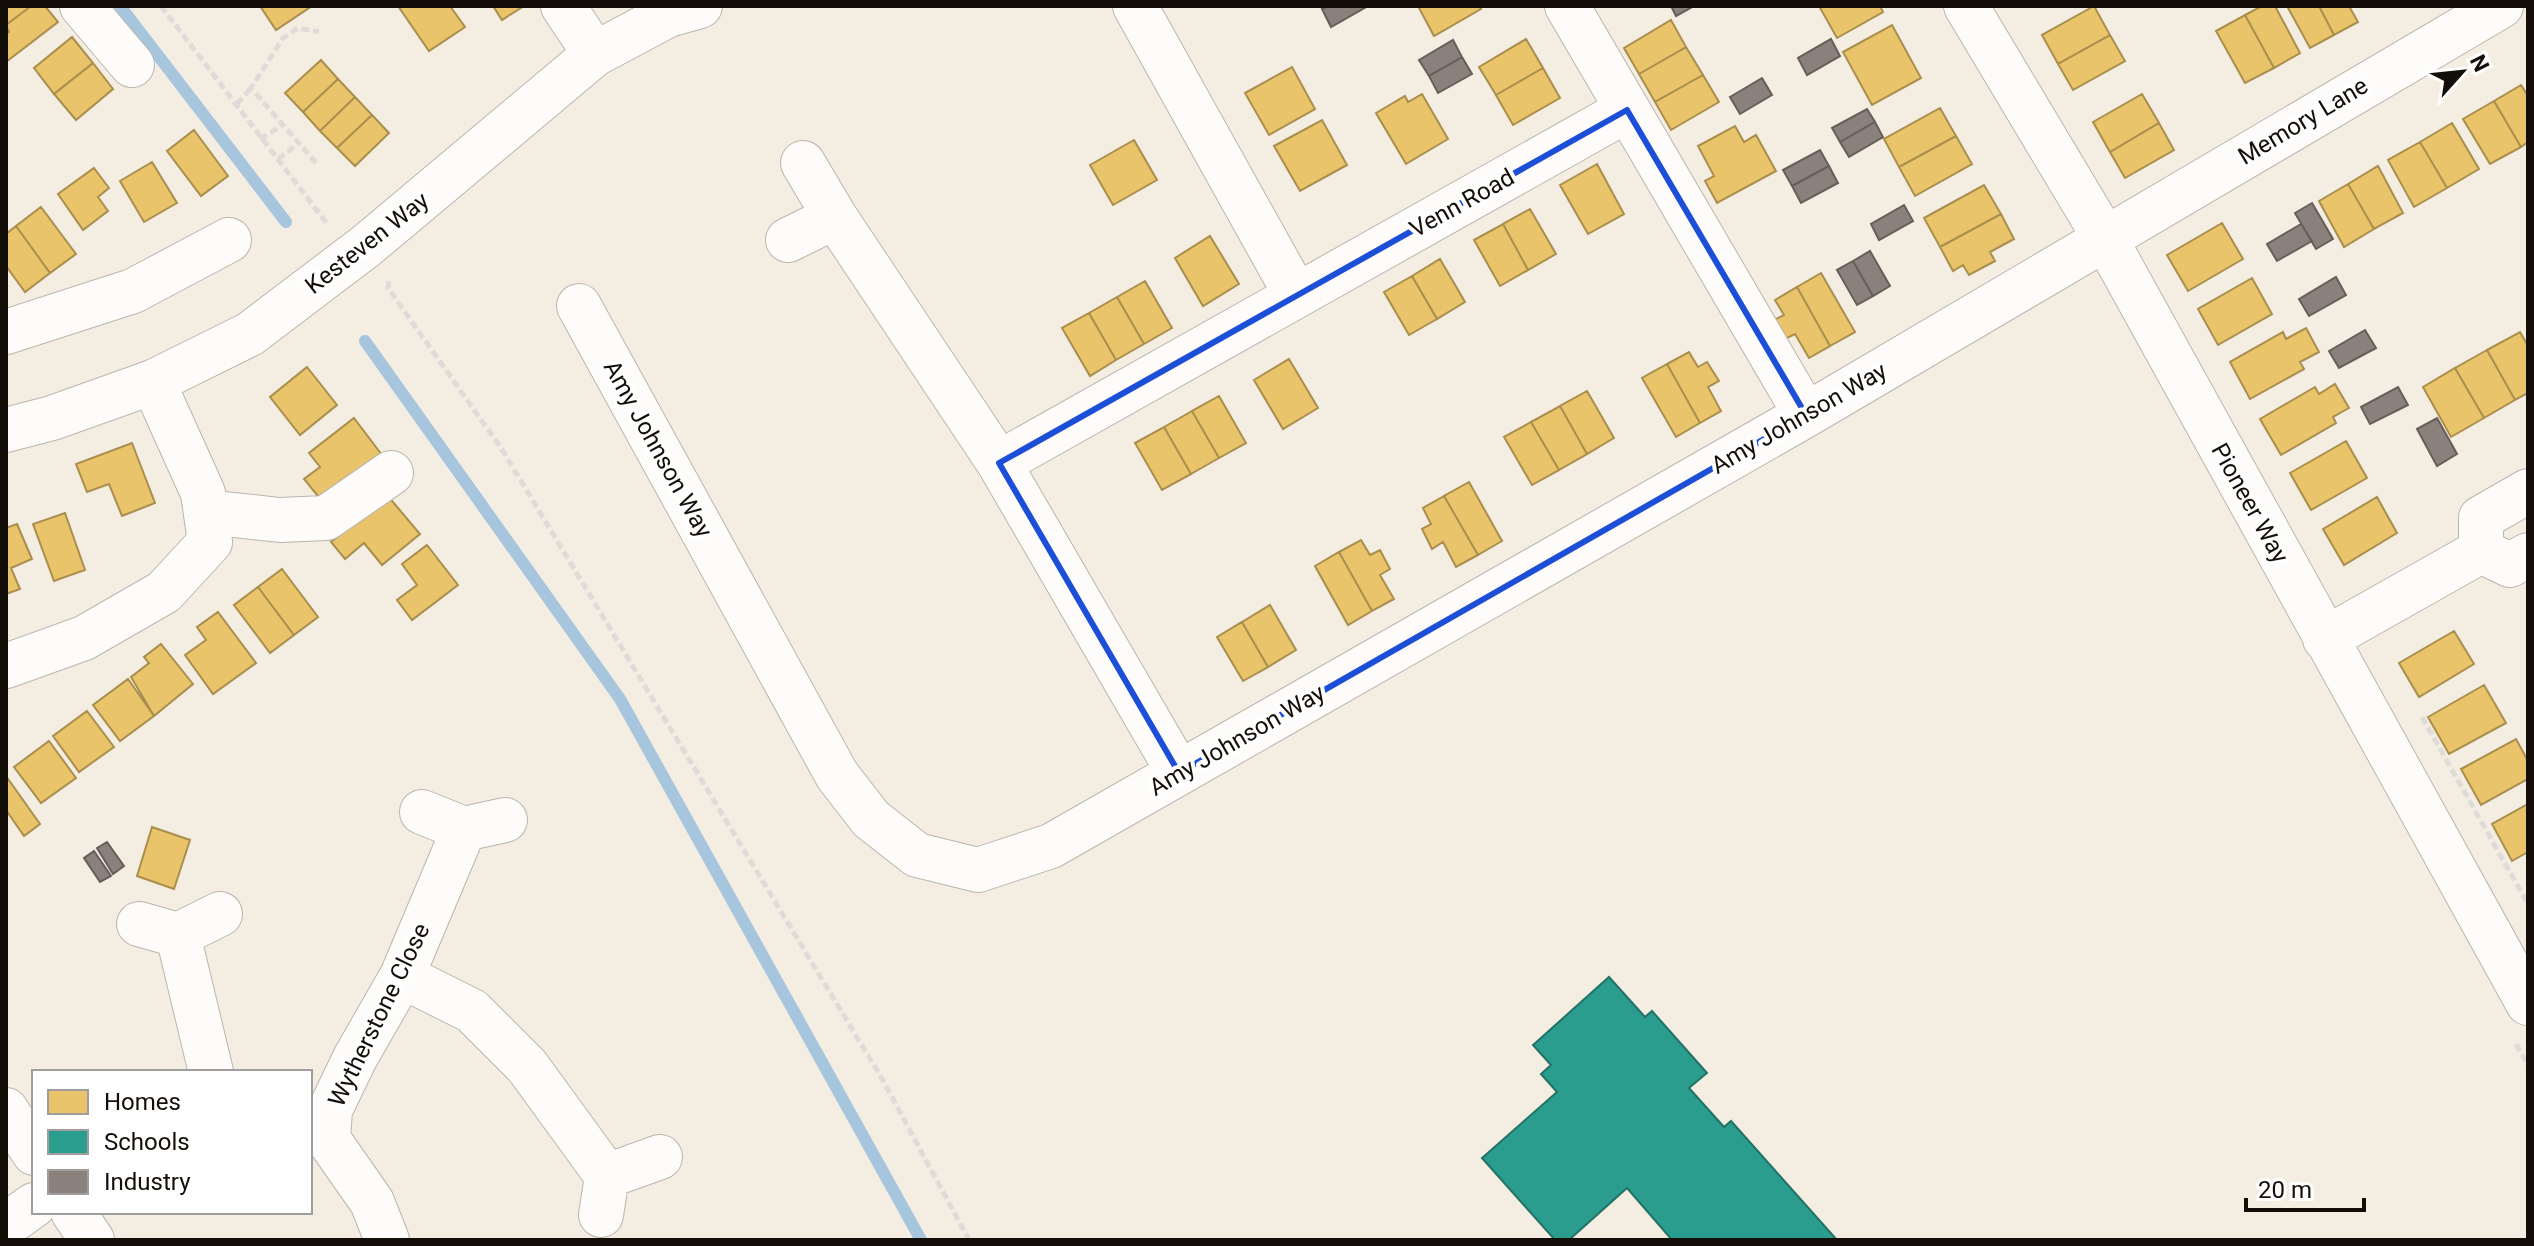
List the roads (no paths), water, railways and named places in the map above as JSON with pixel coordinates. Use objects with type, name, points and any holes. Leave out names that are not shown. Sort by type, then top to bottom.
[{"type":"street","points":[[82,6],[132,65]]},
{"type":"street","points":[[563,6],[595,54]]},
{"type":"street","name":"Kesteven Way","points":[[6,430],[52,418],[153,382],[250,334],[366,246],[595,54],[668,15],[700,6]]},
{"type":"street","points":[[1135,6],[1296,295]]},
{"type":"street","points":[[1567,6],[1806,415]]},
{"type":"street","name":"Pioneer Way","points":[[1966,6],[2106,240],[2325,639],[2523,985]]},
{"type":"street","name":"Memory Lane","points":[[2106,240],[2371,80],[2501,6]]},
{"type":"street","name":"Venn Road","points":[[999,463],[1627,110]]},
{"type":"street","points":[[803,163],[835,217],[999,463],[1179,773]]},
{"type":"street","points":[[788,240],[835,217]]},
{"type":"street","points":[[7,332],[133,291],[229,240]]},
{"type":"street","name":"Amy Johnson Way","points":[[579,306],[837,775],[871,819],[917,855],[978,870],[1051,846],[2106,240]]},
{"type":"street","points":[[6,666],[84,638],[164,592],[210,542],[203,493],[153,382]]},
{"type":"street","points":[[206,512],[280,520],[326,518],[391,473]]},
{"type":"street","points":[[2481,551],[2481,518],[2528,491]]},
{"type":"street","points":[[2325,639],[2481,551]]},
{"type":"street","points":[[2481,551],[2510,565],[2528,555]]},
{"type":"street","name":"Wytherstone Close","points":[[387,1240],[372,1202],[319,1136],[355,1058],[484,824],[422,812]]},
{"type":"street","points":[[210,1070],[159,929],[220,914]]},
{"type":"street","points":[[402,976],[472,1011],[527,1066],[604,1196],[660,1157]]},
{"type":"street","points":[[6,1110],[32,1150]]},
{"type":"street","points":[[6,1225],[32,1206]]},
{"type":"street","points":[[74,1214],[92,1240]]},
{"type":"waterway","points":[[120,6],[286,222]]},
{"type":"waterway","points":[[365,341],[620,699],[921,1240]]}]
